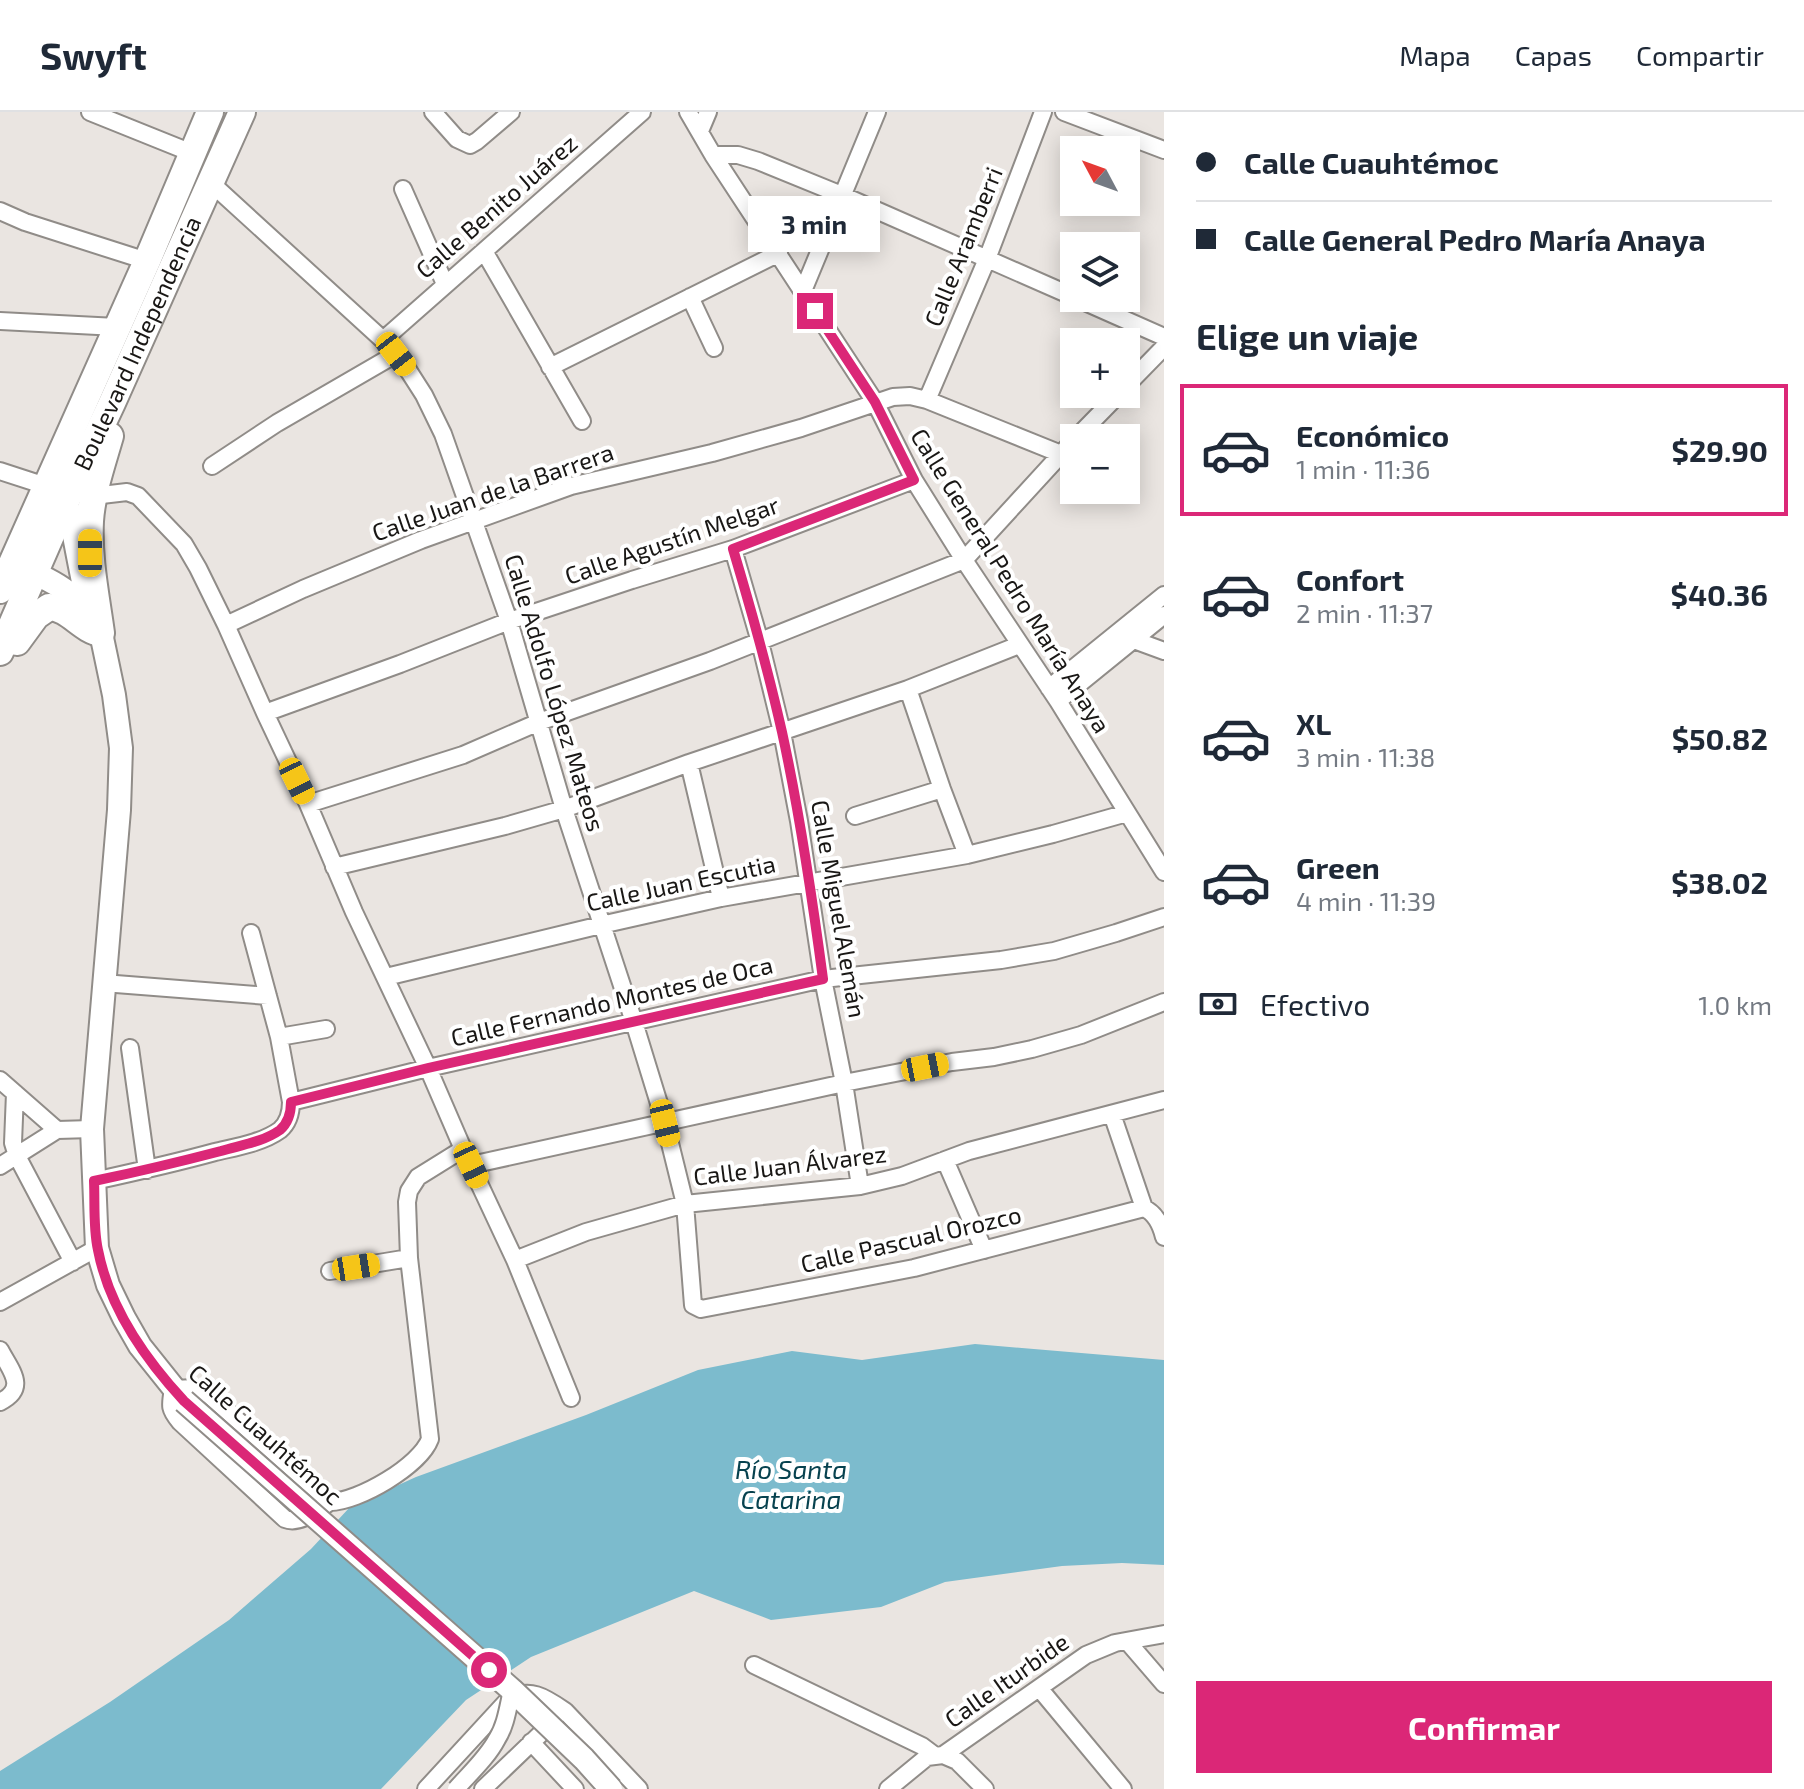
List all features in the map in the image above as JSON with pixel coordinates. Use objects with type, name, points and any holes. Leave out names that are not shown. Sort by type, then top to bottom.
[{"type":"main road","name":"Boulevard Independencia","points":[[23,568],[56,493],[117,327],[210,112]]},
{"type":"main road","name":"Boulevard Independencia","points":[[56,493],[112,403],[242,112]]},
{"type":"main road","points":[[0,664],[32,620],[49,607],[61,609],[92,632],[101,633],[90,553],[90,520],[93,496],[112,427],[112,403]]},
{"type":"main road","points":[[0,590],[23,568]]},
{"type":"main road","points":[[0,652],[23,568]]},
{"type":"street","points":[[90,112],[192,153]]},
{"type":"street","points":[[433,112],[457,139],[470,145],[511,112]]},
{"type":"street","name":"Calle Benito Juárez","points":[[383,340],[642,112]]},
{"type":"street","name":"Calle General Pedro María Anaya","points":[[688,112],[875,402],[914,480],[964,560],[1162,863]]},
{"type":"street","points":[[700,131],[708,112]]},
{"type":"street","points":[[803,291],[877,112]]},
{"type":"street","name":"Calle Aramberri","points":[[927,400],[987,259],[1043,112]]},
{"type":"street","points":[[1064,112],[1164,150]]},
{"type":"street","points":[[713,155],[738,155],[758,161],[1060,291]]},
{"type":"street","name":"Calle Adolfo López Mateos","points":[[211,183],[396,354],[424,395],[443,434],[509,621],[564,809],[665,1123],[685,1204],[691,1302]]},
{"type":"street","points":[[403,189],[445,284]]},
{"type":"street","points":[[0,211],[147,261]]},
{"type":"street","points":[[484,251],[582,421]]},
{"type":"street","points":[[550,367],[779,253]]},
{"type":"street","points":[[690,297],[714,348]]},
{"type":"street","points":[[1107,312],[1164,337]]},
{"type":"street","points":[[0,321],[117,327]]},
{"type":"street","points":[[1140,372],[1164,347]]},
{"type":"street","points":[[212,466],[277,423],[396,354]]},
{"type":"street","name":"Calle Juan de la Barrera","points":[[226,625],[421,540],[571,486],[712,453],[801,428],[893,397],[910,396],[927,400],[1060,454]]},
{"type":"street","points":[[1090,424],[1105,408]]},
{"type":"street","points":[[308,804],[452,759],[539,722],[760,642],[964,560],[1060,455]]},
{"type":"street","points":[[0,471],[56,493]]},
{"type":"street","name":"Calle Agustín Melgar","points":[[265,713],[509,621],[733,549],[914,480]]},
{"type":"street","points":[[93,496],[127,492],[144,501],[184,544],[198,568],[515,1260],[571,1398]]},
{"type":"street","name":"Calle Cuauhtémoc","points":[[56,493],[71,517],[85,588],[101,633],[121,748],[119,810],[92,1129],[97,1248],[108,1285],[140,1346],[179,1395],[512,1690],[611,1789]]},
{"type":"street","name":"Calle Miguel Alemán","points":[[733,549],[782,732],[860,1186]]},
{"type":"street","points":[[23,568],[55,582],[74,597],[101,633]]},
{"type":"street","points":[[1053,694],[1164,595]]},
{"type":"street","points":[[1053,694],[1134,640],[1164,615]]},
{"type":"street","points":[[1134,640],[1164,651]]},
{"type":"street","points":[[334,867],[564,809],[908,689],[1019,645]]},
{"type":"street","points":[[908,689],[967,855]]},
{"type":"street","points":[[689,763],[721,898]]},
{"type":"street","points":[[855,816],[942,789]]},
{"type":"street","name":"Calle Juan Escutia","points":[[386,977],[721,898],[967,855],[1127,813]]},
{"type":"street","name":"Calle Fernando Montes de Oca","points":[[291,1102],[823,979],[1001,960],[1054,951],[1164,917]]},
{"type":"street","points":[[94,1181],[252,1143],[271,1136],[283,1127],[291,1112],[291,1102],[279,1037],[251,933]]},
{"type":"street","points":[[103,983],[268,996]]},
{"type":"street","points":[[471,1165],[844,1083],[1032,1049],[1081,1035],[1164,1002]]},
{"type":"street","points":[[279,1037],[326,1029]]},
{"type":"street","points":[[130,1048],[147,1170]]},
{"type":"street","points":[[0,1080],[57,1130]]},
{"type":"street","points":[[15,1093],[13,1143],[17,1156],[73,1262]]},
{"type":"street","name":"Calle Juan Álvarez","points":[[515,1260],[586,1232],[685,1204],[860,1186],[902,1176],[969,1151],[1164,1100]]},
{"type":"street","points":[[1112,1114],[1144,1208],[1155,1217],[1164,1237]]},
{"type":"street","points":[[0,1166],[57,1130],[92,1129]]},
{"type":"street","points":[[330,1502],[209,1395],[195,1388],[179,1395],[170,1405],[180,1422],[290,1522],[330,1502],[346,1500],[392,1479],[429,1442],[409,1258],[409,1191],[424,1172],[463,1149]]},
{"type":"street","points":[[945,1160],[984,1250]]},
{"type":"street","name":"Calle Pascual Orozco","points":[[691,1302],[701,1309],[914,1268],[1144,1208]]},
{"type":"street","points":[[0,1302],[97,1248]]},
{"type":"street","points":[[330,1271],[409,1258]]},
{"type":"street","points":[[0,1350],[16,1384],[11,1396],[0,1402]]},
{"type":"street","name":"Calle Iturbide","points":[[888,1789],[927,1757],[938,1755],[1086,1655],[1127,1641],[1164,1634]]},
{"type":"street","points":[[1127,1641],[1164,1684]]},
{"type":"street","points":[[754,1665],[938,1755],[957,1761],[985,1789]]},
{"type":"street","points":[[1039,1688],[1123,1789]]},
{"type":"street","points":[[456,1789],[489,1753],[498,1738],[512,1690]]},
{"type":"street","points":[[426,1789],[512,1696],[519,1693],[535,1694],[565,1711],[639,1789]]},
{"type":"street","points":[[483,1789],[565,1711]]},
{"type":"street","points":[[531,1742],[575,1789]]},
{"type":"water","name":"Río Santa Catarina","points":[[975,1344],[1164,1360],[1164,1565],[1122,1563],[1062,1566],[945,1582],[881,1607],[771,1620],[694,1591],[531,1657],[466,1700],[381,1789],[0,1789],[0,1771],[110,1702],[229,1620],[311,1549],[350,1507],[416,1477],[698,1370],[792,1351],[862,1360]]},
{"type":"route","points":[[489,1670],[173,1389],[140,1346],[108,1285],[97,1248],[94,1181],[271,1136],[283,1127],[291,1112],[291,1102],[823,979],[805,851],[782,732],[733,549],[914,480],[875,402],[815,311]]}]
